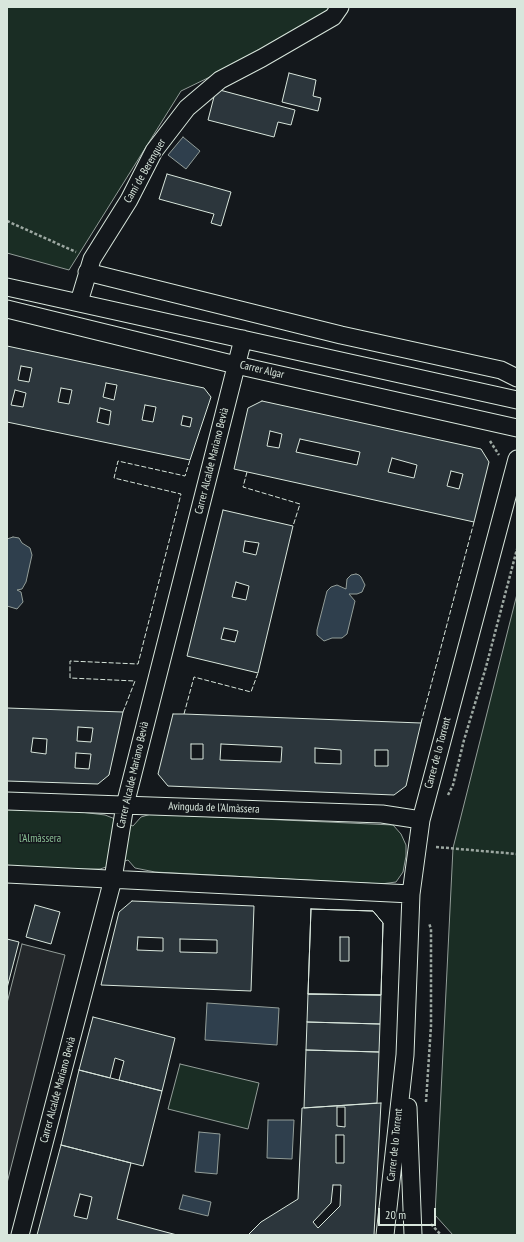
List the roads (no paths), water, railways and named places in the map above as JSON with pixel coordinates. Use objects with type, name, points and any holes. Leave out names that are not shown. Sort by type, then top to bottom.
[{"type":"street","name":"Camí de Berenguer","points":[[89,265],[128,200],[154,151],[187,108],[220,80],[262,58],[333,17],[340,7]]},
{"type":"street","points":[[78,302],[89,265],[341,336],[501,370],[517,378]]},
{"type":"street","points":[[7,287],[513,399]]},
{"type":"street","name":"Carrer Algar","points":[[7,309],[236,365],[517,428]]},
{"type":"street","name":"Carrer Alcalde Mariano Bevià","points":[[20,1235],[113,879],[124,805],[243,339]]},
{"type":"street","name":"Carrer de lo Torrent","points":[[385,1235],[405,1055],[411,894],[421,820],[517,459]]},
{"type":"street","name":"Avinguda de l'Almàssera","points":[[7,801],[382,814],[421,820]]},
{"type":"street","points":[[7,874],[411,894]]},
{"type":"street","name":"Carrer de lo Torrent","points":[[405,1055],[413,1205],[413,1235]]},
{"type":"water","points":[[183,137],[200,151],[186,169],[168,155]]},
{"type":"water","points":[[13,537],[19,538],[22,543],[30,548],[32,555],[26,582],[22,589],[17,590],[21,592],[23,602],[17,609],[7,606],[7,539]]},
{"type":"water","points":[[356,574],[361,577],[365,585],[362,592],[357,594],[349,594],[355,601],[347,634],[342,638],[332,638],[324,641],[317,635],[317,630],[327,591],[331,587],[337,585],[346,589],[347,579],[351,575]]},
{"type":"water","points":[[207,1003],[279,1008],[277,1045],[205,1040]]},
{"type":"water","points":[[268,1120],[294,1120],[292,1159],[267,1158]]},
{"type":"water","points":[[199,1132],[220,1134],[217,1174],[195,1172]]},
{"type":"water","points":[[183,1195],[211,1202],[208,1216],[179,1209]]},
{"type":"park label","name":"l'Almàssera","points":[[40,839]]}]
